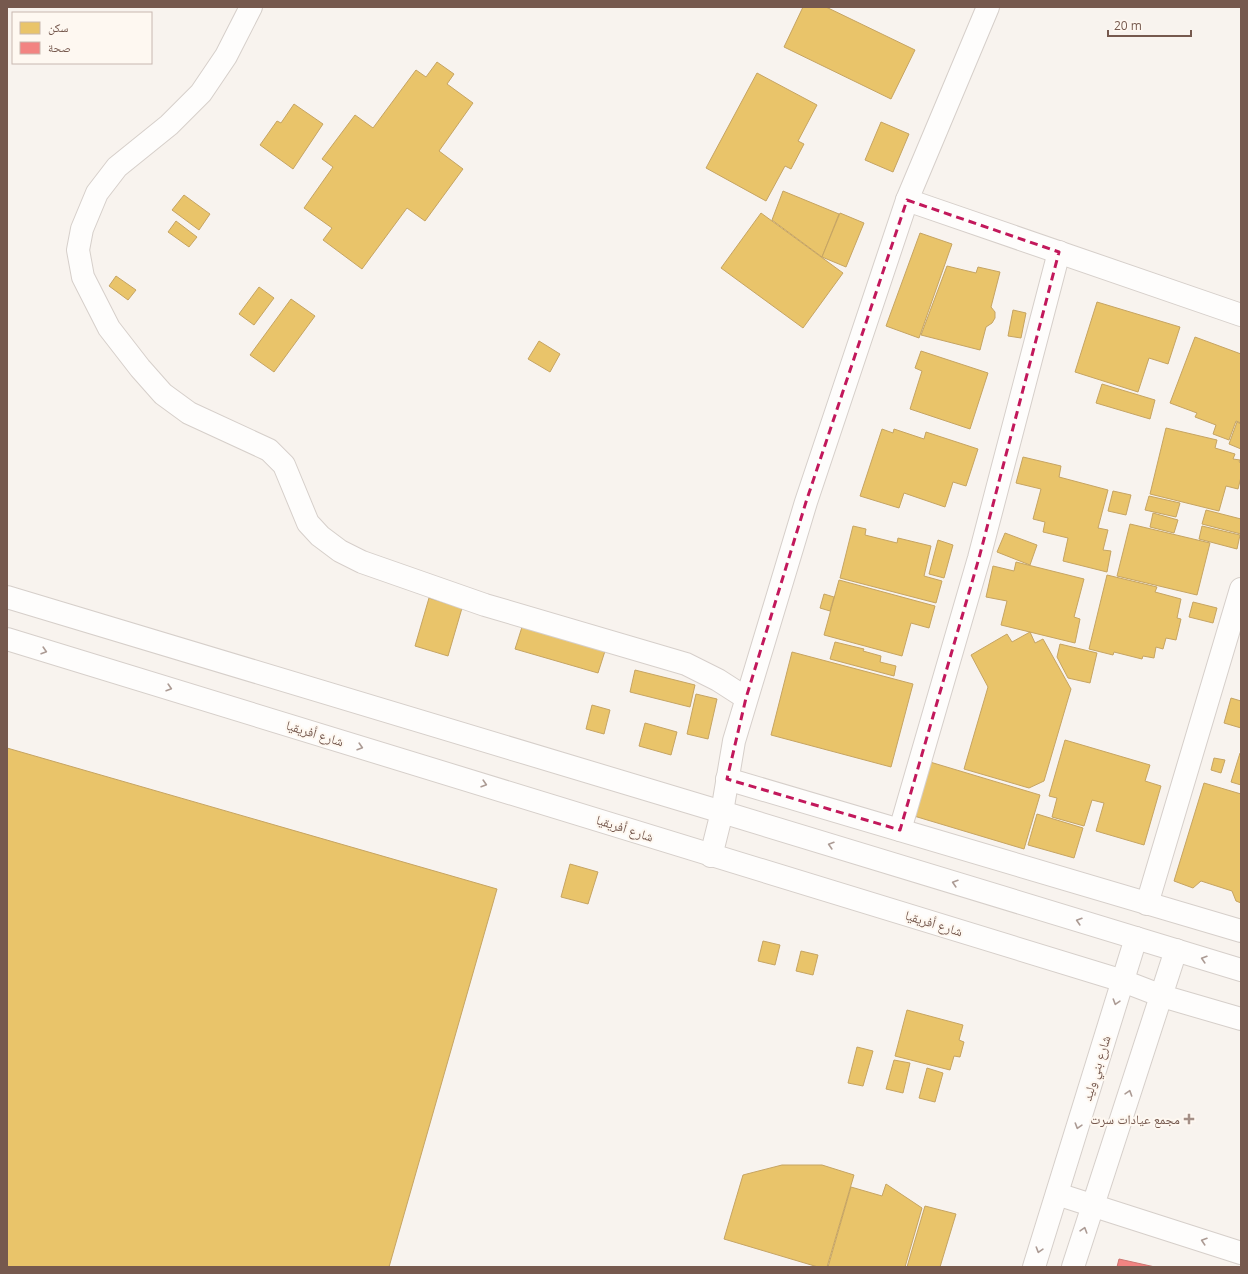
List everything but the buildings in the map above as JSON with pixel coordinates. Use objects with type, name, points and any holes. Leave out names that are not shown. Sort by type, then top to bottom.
[{"type":"street","points":[[251,7],[226,56],[201,93],[169,125],[117,167],[97,194],[82,229],[78,250],[83,277],[109,328],[140,368],[163,394],[189,413],[269,450],[284,465],[308,522],[320,536],[340,551],[362,562],[486,605],[686,664],[718,680],[746,698]]},
{"type":"street","points":[[711,856],[722,812],[734,741],[806,502],[907,200],[988,7]]},
{"type":"street","points":[[907,200],[1241,315]]},
{"type":"street","points":[[900,830],[979,558],[1059,252]]},
{"type":"street","points":[[1147,904],[1241,588]]},
{"type":"street","points":[[7,597],[1241,970]]},
{"type":"street","name":"شارع أفريقيا","points":[[7,639],[575,812],[711,856],[1123,980],[1162,996],[1241,1020]]},
{"type":"street","points":[[727,779],[1241,931]]},
{"type":"street","name":"شارع بني وليد","points":[[1034,1267],[1136,938]]},
{"type":"street","points":[[1073,1267],[1176,950]]},
{"type":"street","points":[[1057,1194],[1241,1253]]},
{"type":"highlighted area","points":[[907,200],[1059,252],[979,558],[900,830],[727,779],[746,698],[806,502]]},
{"type":"place","name":"مجمع عيادات سرت","points":[[1189,1119]]}]
